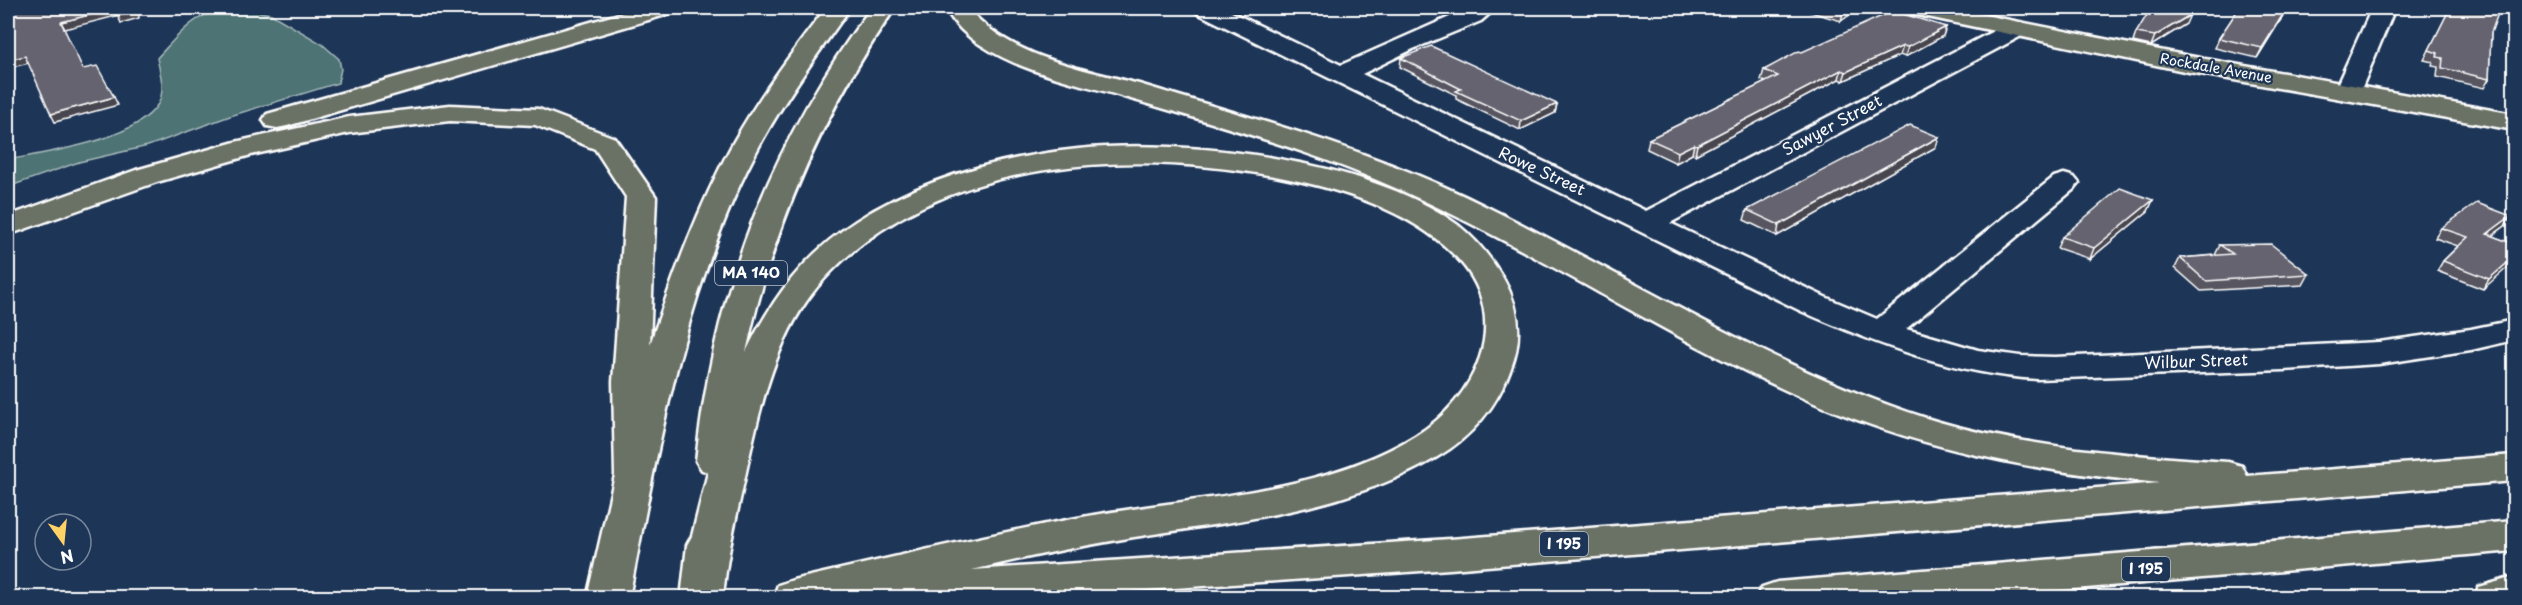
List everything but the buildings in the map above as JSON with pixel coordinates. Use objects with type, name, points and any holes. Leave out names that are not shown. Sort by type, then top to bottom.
[{"type":"main road","points":[[8,205],[200,143],[664,8]]},
{"type":"main road","name":"MA 140","points":[[608,597],[652,396],[677,310],[725,182],[770,98],[838,8]]},
{"type":"main road","name":"MA 140","points":[[703,582],[719,412],[727,361],[744,295],[774,208],[808,125],[846,59],[883,8]]},
{"type":"main road","points":[[956,8],[973,28],[1021,55],[1294,140],[1417,186],[1505,227],[1751,361],[1858,408],[1938,433],[1989,445],[2063,457],[2203,473],[2335,483]]},
{"type":"main road","name":"Rockdale Avenue","points":[[1918,8],[2347,92],[2514,122]]},
{"type":"main road","points":[[8,226],[103,190],[189,163],[257,144],[352,125],[465,112],[528,116],[576,128],[608,146],[620,157],[638,183],[641,196],[631,382],[634,474]]},
{"type":"main road","points":[[703,582],[728,468],[771,332],[796,292],[825,262],[860,233],[898,210],[943,190],[1011,169],[1094,157],[1182,156],[1275,167],[1355,187],[1423,217],[1452,236],[1475,256],[1492,282],[1501,310],[1503,339],[1494,372],[1474,406],[1442,437],[1409,456],[1329,487],[1273,501],[1089,531],[787,597]]},
{"type":"main road","name":"I 195","points":[[787,597],[1438,555],[2514,468]]},
{"type":"main road","name":"I 195","points":[[1777,597],[2514,536]]},
{"type":"main road","points":[[2494,597],[2514,593]]},
{"type":"street","name":"Rowe Street","points":[[1204,8],[1648,222],[1804,300],[1881,333]]},
{"type":"street","points":[[1342,74],[1404,44],[1473,16],[1485,8]]},
{"type":"street","points":[[2347,92],[2383,8]]},
{"type":"street","name":"Sawyer Street","points":[[1648,222],[2016,28]]},
{"type":"street","points":[[1881,333],[2064,183]]},
{"type":"street","name":"Wilbur Street","points":[[1881,333],[1912,344],[1974,360],[2005,366],[2041,368],[2351,353],[2459,342],[2514,330]]},
{"type":"green space","points":[[238,8],[271,14],[322,44],[339,59],[341,69],[338,83],[230,116],[148,146],[79,162],[8,187],[8,160],[89,143],[111,136],[147,117],[158,104],[162,93],[157,58],[183,30],[201,17]]}]
